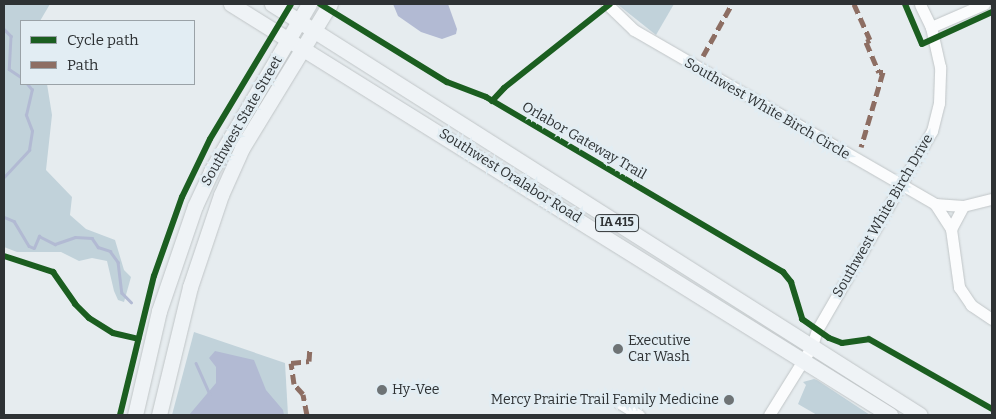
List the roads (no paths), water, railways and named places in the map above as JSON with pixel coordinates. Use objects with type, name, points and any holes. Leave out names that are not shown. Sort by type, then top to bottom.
[{"type":"main road","name":"Southwest Oralabor Road","points":[[231,4],[302,50],[508,174],[890,415]]},
{"type":"main road","name":"Southwest Oralabor Road","points":[[272,4],[920,415]]},
{"type":"main road","name":"Southwest State Street","points":[[135,415],[160,311],[195,206],[211,171],[309,4]]},
{"type":"main road","name":"Southwest State Street","points":[[159,415],[190,286],[221,195],[242,148],[330,4]]},
{"type":"street","name":"Southwest White Birch Circle","points":[[607,4],[634,30],[935,204],[963,206],[992,199]]},
{"type":"street","name":"Southwest White Birch Drive","points":[[768,415],[812,346],[817,330],[903,187],[932,131],[939,103],[940,67],[931,27],[920,4]]},
{"type":"street","points":[[931,27],[984,4]]},
{"type":"street","name":"Southwest White Birch Circle","points":[[935,204],[951,229]]},
{"type":"street","points":[[963,206],[951,229],[959,287],[971,305],[992,319]]},
{"type":"street","points":[[618,402],[638,415]]},
{"type":"water","points":[[393,4],[448,4],[457,29],[456,34],[442,39],[421,32],[398,16]]},
{"type":"water","points":[[215,351],[254,360],[266,390],[283,410],[284,415],[189,415],[216,383],[216,367],[209,358]]},
{"type":"waterway","points":[[4,29],[11,36],[9,69],[20,76]]},
{"type":"waterway","points":[[4,177],[29,150],[32,131],[26,115],[32,90],[28,85]]},
{"type":"waterway","points":[[4,217],[14,221],[29,246],[34,248],[39,236],[55,244],[75,237],[92,238],[98,247],[110,251],[118,262],[122,293],[131,302]]},
{"type":"waterway","points":[[196,363],[210,394]]},
{"type":"place","name":"Executive Car Wash","points":[[618,349]]},
{"type":"place","name":"Hy-Vee","points":[[382,390]]},
{"type":"place","name":"Mercy Prairie Trail Family Medicine","points":[[729,400]]}]
